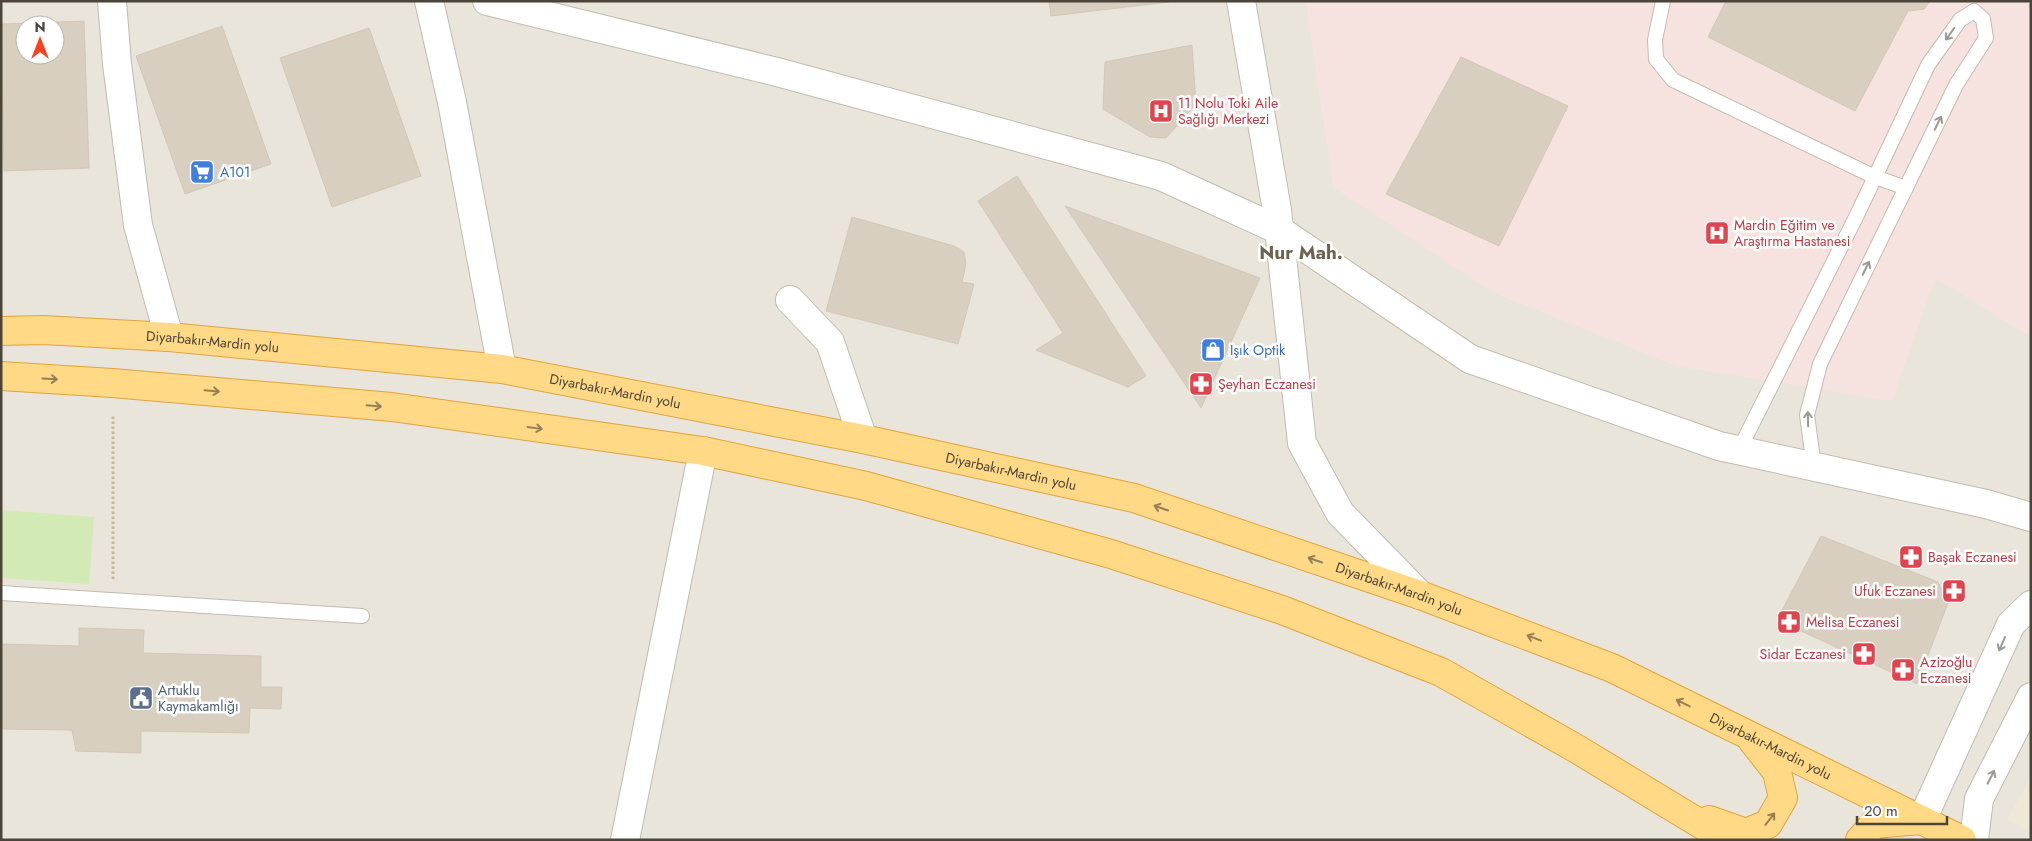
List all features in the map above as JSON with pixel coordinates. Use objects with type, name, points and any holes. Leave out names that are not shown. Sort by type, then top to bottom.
[{"type":"highway","name":"Diyarbakır-Mardin yolu","points":[[1,331],[43,330],[169,337],[502,369],[864,438],[1134,498],[1420,595],[1612,668],[1962,840]]},
{"type":"highway","points":[[1,376],[112,383],[392,407],[703,452],[866,486],[1111,554],[1282,610],[1441,672],[1727,840]]},
{"type":"highway","points":[[1677,810],[1746,832],[1768,824],[1783,798],[1778,772],[1748,735]]},
{"type":"highway","points":[[1860,840],[1874,824],[1922,820]]},
{"type":"street","points":[[112,1],[116,64],[138,225],[169,337]]},
{"type":"street","points":[[429,1],[452,102],[502,369]]},
{"type":"street","points":[[487,1],[777,72],[1161,176],[1279,230],[1470,359],[1719,446],[1986,504],[2031,517]]},
{"type":"street","points":[[1241,1],[1279,230],[1302,443],[1340,513],[1420,595]]},
{"type":"street","points":[[790,300],[830,342],[864,438]]},
{"type":"street","points":[[625,840],[703,452]]},
{"type":"street","points":[[1922,820],[2011,624],[2031,605]]},
{"type":"street","points":[[1974,840],[1979,799],[2031,697]]},
{"type":"lane","points":[[1663,1],[1655,40],[1656,60],[1673,80],[1875,176],[1906,188]]},
{"type":"lane","points":[[1739,450],[1928,65],[1960,20],[1974,11],[1984,19],[1986,38],[1956,85],[1820,364],[1807,415],[1814,467]]},
{"type":"lane","points":[[1,593],[362,616]]},
{"type":"path","points":[[113,414],[113,599]]},
{"type":"shaded area","points":[[1,1],[2031,1],[2031,840],[1,840]]},
{"type":"shaded area","name":"Mardin Eğitim ve Araştırma Hastanesi","points":[[1306,1],[2031,1],[2031,337],[1935,278],[1892,401],[1676,366],[1494,293],[1333,187]]},
{"type":"shaded area","points":[[2031,777],[2031,834],[2007,819]]},
{"type":"green space","points":[[1,510],[94,517],[89,584],[1,578]]},
{"type":"building","points":[[1049,1],[1169,1],[1169,2],[1051,16]]},
{"type":"building","points":[[1726,1],[1930,1],[1924,9],[1908,11],[1855,111],[1708,37]]},
{"type":"building","points":[[84,21],[89,168],[4,171],[1,24],[15,23],[15,65],[65,65],[65,22]]},
{"type":"building","points":[[222,26],[271,164],[185,194],[136,56]]},
{"type":"building","points":[[369,28],[421,176],[332,207],[280,58]]},
{"type":"building","points":[[1192,45],[1196,104],[1166,138],[1150,137],[1103,109],[1105,62]]},
{"type":"building","points":[[1461,57],[1568,106],[1499,246],[1386,194]]},
{"type":"building","points":[[1017,176],[1146,376],[1128,387],[1036,350],[1063,333],[978,201]]},
{"type":"building","points":[[1065,206],[1260,278],[1201,408]]},
{"type":"building","points":[[852,217],[954,246],[964,252],[966,264],[962,282],[974,284],[958,344],[826,311]]},
{"type":"building","points":[[1821,536],[1938,582],[1948,603],[1917,684],[1777,620]]},
{"type":"building","name":"Artuklu Kaymakamlığı","points":[[79,628],[144,630],[143,653],[261,656],[261,687],[282,687],[281,709],[250,708],[249,733],[141,731],[141,753],[76,751],[72,730],[1,729],[1,644],[79,646]]},
{"type":"place","name":"11 Nolu Toki Aile Sağlığı Merkezi","points":[[1161,111]]},
{"type":"place","name":"A101","points":[[202,172]]},
{"type":"place","name":"Mardin Eğitim ve Araştırma Hastanesi","points":[[1717,233]]},
{"type":"place","name":"Işık Optik","points":[[1213,350]]},
{"type":"place","name":"Şeyhan Eczanesi","points":[[1201,384]]},
{"type":"place","name":"Başak Eczanesi","points":[[1911,557]]},
{"type":"place","name":"Ufuk Eczanesi","points":[[1954,591]]},
{"type":"place","name":"Melisa Eczanesi","points":[[1789,622]]},
{"type":"place","name":"Sidar Eczanesi","points":[[1864,654]]},
{"type":"place","name":"Azizoğlu Eczanesi","points":[[1903,670]]},
{"type":"place","name":"Artuklu Kaymakamlığı","points":[[141,698]]},
{"type":"district","name":"Nur Mah.","points":[[1301,252]]}]
